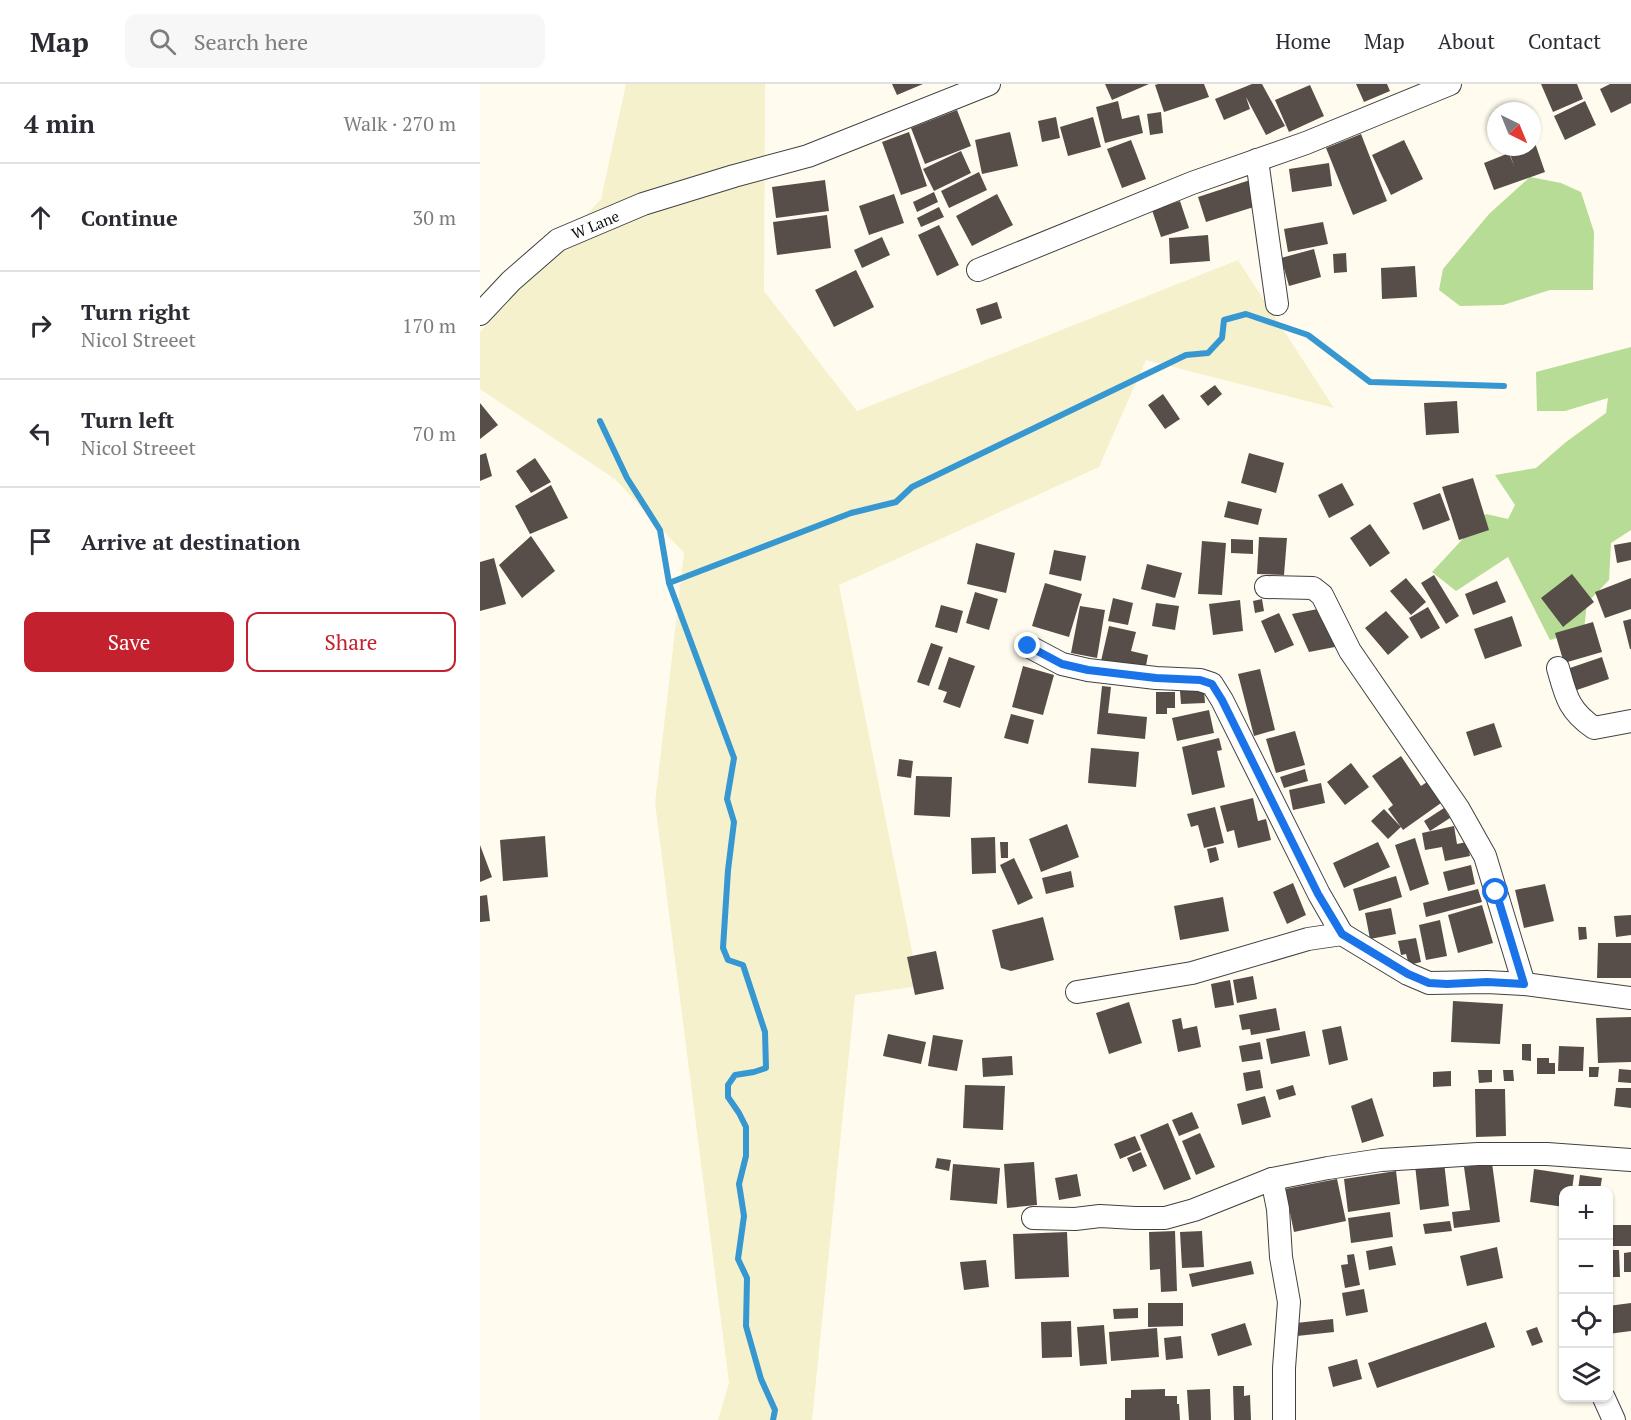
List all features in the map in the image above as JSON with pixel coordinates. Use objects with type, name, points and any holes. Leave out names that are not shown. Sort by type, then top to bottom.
[{"type":"street","name":"W Lane","points":[[480,314],[511,281],[558,240],[643,204],[808,156],[989,84]]},
{"type":"street","points":[[978,270],[1192,183],[1306,143],[1450,84]]},
{"type":"street","points":[[1257,160],[1277,304]]},
{"type":"street","points":[[1266,587],[1313,588],[1322,595],[1350,651],[1458,808],[1485,856],[1524,984]]},
{"type":"street","points":[[1028,646],[1062,664],[1080,668],[1156,678],[1200,680],[1212,684],[1318,894],[1342,934],[1408,974],[1429,983],[1524,984],[1631,998]]},
{"type":"street","points":[[1558,668],[1568,703],[1582,719],[1594,728],[1631,721]]},
{"type":"street","points":[[1077,992],[1192,974],[1308,939],[1342,934]]},
{"type":"street","points":[[1033,1218],[1100,1216],[1165,1218],[1194,1210],[1272,1179],[1381,1160],[1466,1154],[1547,1154],[1631,1160]]},
{"type":"street","points":[[1272,1179],[1278,1209],[1281,1257],[1289,1302],[1284,1368],[1284,1420]]},
{"type":"street","points":[[1606,1402],[1614,1420]]},
{"type":"shaded area","points":[[626,84],[765,84],[764,291],[857,411],[1238,260],[1334,408],[1146,360],[1099,467],[839,585],[919,986],[855,995],[812,1420],[718,1420],[729,1383],[655,803],[684,553],[615,479],[480,389],[480,332],[601,199]]},
{"type":"green space","points":[[1530,177],[1561,183],[1581,192],[1594,232],[1593,290],[1550,290],[1503,305],[1460,306],[1439,290],[1443,269],[1489,214]]},
{"type":"green space","points":[[1631,347],[1631,530],[1611,543],[1609,580],[1587,603],[1584,630],[1550,640],[1508,557],[1456,591],[1432,572],[1486,514],[1508,519],[1515,505],[1495,475],[1536,468],[1566,442],[1606,413],[1608,398],[1565,411],[1537,411],[1536,372]]},
{"type":"building","points":[[892,84],[923,84],[897,95]]},
{"type":"building","points":[[1105,84],[1149,84],[1112,100]]},
{"type":"building","points":[[1204,84],[1209,97],[1164,112],[1155,85]]},
{"type":"building","points":[[1252,84],[1262,84],[1285,126],[1266,135],[1246,97],[1250,109],[1224,120],[1215,99]]},
{"type":"building","points":[[1356,84],[1387,84],[1390,91],[1364,102]]},
{"type":"building","points":[[1541,84],[1577,84],[1583,99],[1553,112]]},
{"type":"building","points":[[1610,84],[1631,84],[1631,103],[1611,113],[1600,89]]},
{"type":"building","points":[[1310,85],[1324,116],[1289,132],[1275,100]]},
{"type":"building","points":[[1118,101],[1122,119],[1139,115],[1143,133],[1105,143],[1096,107]]},
{"type":"building","points":[[1585,101],[1596,125],[1565,140],[1554,116]]},
{"type":"building","points":[[957,110],[971,146],[925,164],[911,128]]},
{"type":"building","points":[[1161,112],[1163,133],[1150,135],[1147,114]]},
{"type":"building","points":[[1056,117],[1060,138],[1042,142],[1038,121]]},
{"type":"building","points":[[1093,117],[1101,147],[1068,156],[1060,127]]},
{"type":"building","points":[[909,132],[927,186],[901,195],[882,142]]},
{"type":"building","points":[[1010,132],[1018,166],[982,174],[975,140]]},
{"type":"building","points":[[1361,134],[1387,201],[1353,215],[1326,148]]},
{"type":"building","points":[[1131,140],[1146,179],[1122,188],[1107,149]]},
{"type":"building","points":[[1404,140],[1423,179],[1391,195],[1372,155]]},
{"type":"building","points":[[961,151],[971,173],[934,191],[923,169]]},
{"type":"building","points":[[1502,156],[1510,156],[1514,166],[1511,156],[1539,156],[1545,172],[1494,190],[1484,163]]},
{"type":"building","points":[[1329,163],[1332,186],[1292,192],[1289,169]]},
{"type":"building","points":[[979,172],[987,190],[949,208],[941,191]]},
{"type":"building","points":[[825,180],[829,211],[776,218],[772,187]]},
{"type":"building","points":[[1250,180],[1257,206],[1206,222],[1198,197]]},
{"type":"building","points":[[934,192],[938,202],[917,212],[913,202]]},
{"type":"building","points":[[894,194],[904,223],[869,235],[859,206]]},
{"type":"building","points":[[997,194],[1013,225],[972,246],[956,216]]},
{"type":"building","points":[[1180,201],[1189,228],[1161,237],[1152,210]]},
{"type":"building","points":[[939,207],[944,217],[921,227],[917,218]]},
{"type":"building","points":[[827,215],[831,248],[777,255],[773,222]]},
{"type":"building","points":[[1323,222],[1328,244],[1288,252],[1284,229]]},
{"type":"building","points":[[939,225],[959,265],[937,276],[918,235]]},
{"type":"building","points":[[1208,235],[1210,261],[1170,264],[1169,238]]},
{"type":"building","points":[[882,237],[890,255],[862,268],[854,250]]},
{"type":"building","points":[[1314,249],[1321,277],[1289,286],[1281,258]]},
{"type":"building","points":[[1346,253],[1347,272],[1334,273],[1333,254]]},
{"type":"building","points":[[1415,266],[1417,297],[1382,299],[1381,268]]},
{"type":"building","points":[[856,270],[874,307],[834,327],[815,290]]},
{"type":"building","points":[[997,302],[1002,318],[981,325],[976,309]]},
{"type":"building","points":[[1215,385],[1222,394],[1208,406],[1200,396]]},
{"type":"building","points":[[1163,394],[1180,419],[1165,429],[1148,405]]},
{"type":"building","points":[[1457,401],[1459,433],[1426,435],[1424,403]]},
{"type":"building","points":[[480,403],[498,425],[480,439]]},
{"type":"building","points":[[486,453],[492,476],[480,481],[480,455]]},
{"type":"building","points":[[1249,453],[1284,463],[1276,493],[1241,483]]},
{"type":"building","points":[[535,458],[551,482],[531,493],[516,471]]},
{"type":"building","points":[[1473,478],[1489,530],[1459,540],[1442,487]]},
{"type":"building","points":[[1342,483],[1354,505],[1329,518],[1318,495]]},
{"type":"building","points":[[551,485],[568,518],[530,534],[515,506]]},
{"type":"building","points":[[1440,493],[1450,520],[1423,530],[1413,503]]},
{"type":"building","points":[[1228,501],[1262,509],[1258,525],[1224,517]]},
{"type":"building","points":[[1370,524],[1390,553],[1370,567],[1350,538]]},
{"type":"building","points":[[531,536],[555,571],[522,598],[499,565]]},
{"type":"building","points":[[1259,537],[1287,538],[1284,575],[1257,574]]},
{"type":"building","points":[[1231,539],[1253,540],[1253,554],[1231,553]]},
{"type":"building","points":[[1202,541],[1226,543],[1222,595],[1198,594]]},
{"type":"building","points":[[1631,542],[1631,560],[1617,563],[1614,545]]},
{"type":"building","points":[[976,543],[1015,553],[1006,593],[967,584]]},
{"type":"building","points":[[1054,550],[1086,556],[1081,581],[1049,574]]},
{"type":"building","points":[[494,558],[506,604],[480,611],[480,562]]},
{"type":"building","points":[[1147,564],[1182,573],[1175,598],[1141,589]]},
{"type":"building","points":[[1572,574],[1594,602],[1563,627],[1541,598]]},
{"type":"building","points":[[1434,575],[1459,616],[1446,624],[1421,583]]},
{"type":"building","points":[[1406,578],[1426,602],[1411,615],[1390,591]]},
{"type":"building","points":[[1631,578],[1631,609],[1605,618],[1595,592]]},
{"type":"building","points":[[1497,581],[1506,602],[1473,615],[1465,594]]},
{"type":"building","points":[[1045,583],[1082,594],[1069,637],[1032,626]]},
{"type":"building","points":[[975,592],[998,599],[989,630],[966,623]]},
{"type":"building","points":[[1113,598],[1133,603],[1128,625],[1108,621]]},
{"type":"building","points":[[1262,599],[1264,611],[1255,613],[1253,601]]},
{"type":"building","points":[[1240,600],[1243,631],[1213,635],[1209,604]]},
{"type":"building","points":[[1156,603],[1179,606],[1175,630],[1152,626]]},
{"type":"building","points":[[941,605],[963,611],[957,633],[935,627]]},
{"type":"building","points":[[1080,606],[1105,610],[1097,658],[1071,653]]},
{"type":"building","points":[[1428,607],[1440,628],[1421,639],[1409,618]]},
{"type":"building","points":[[1323,608],[1340,646],[1309,652],[1292,614]]},
{"type":"building","points":[[1386,611],[1409,637],[1388,655],[1365,628]]},
{"type":"building","points":[[1279,613],[1294,645],[1275,653],[1261,621]]},
{"type":"building","points":[[1512,616],[1522,646],[1485,659],[1474,629]]},
{"type":"building","points":[[1631,619],[1631,649],[1630,649],[1623,621]]},
{"type":"building","points":[[1593,622],[1602,652],[1564,663],[1555,633]]},
{"type":"building","points":[[1109,626],[1136,632],[1131,651],[1148,655],[1145,671],[1101,661]]},
{"type":"building","points":[[931,643],[943,647],[929,686],[917,682]]},
{"type":"building","points":[[949,657],[975,666],[960,708],[943,702],[947,692],[938,689]]},
{"type":"building","points":[[1602,657],[1609,679],[1574,691],[1567,669]]},
{"type":"building","points":[[1023,666],[1054,675],[1043,715],[1012,707]]},
{"type":"building","points":[[1260,669],[1275,730],[1254,736],[1238,674]]},
{"type":"building","points":[[1102,686],[1111,687],[1108,713],[1147,717],[1145,739],[1097,734]]},
{"type":"building","points":[[1204,689],[1205,703],[1181,704],[1180,691]]},
{"type":"building","points":[[1156,692],[1175,692],[1175,708],[1167,708],[1167,714],[1156,714]]},
{"type":"building","points":[[1209,710],[1214,733],[1177,741],[1172,718]]},
{"type":"building","points":[[1011,714],[1034,720],[1028,744],[1004,738]]},
{"type":"building","points":[[1494,723],[1502,747],[1474,756],[1466,732]]},
{"type":"building","points":[[1295,731],[1305,765],[1276,773],[1266,739]]},
{"type":"building","points":[[1219,738],[1222,750],[1217,751],[1225,787],[1192,795],[1182,747]]},
{"type":"building","points":[[1091,748],[1139,752],[1136,787],[1088,783]]},
{"type":"building","points":[[1401,756],[1421,786],[1427,782],[1441,803],[1403,830],[1388,809],[1393,805],[1372,776]]},
{"type":"building","points":[[899,759],[913,761],[911,778],[897,776]]},
{"type":"building","points":[[1351,763],[1369,787],[1345,805],[1327,782]]},
{"type":"building","points":[[1305,769],[1308,781],[1284,788],[1280,777]]},
{"type":"building","points":[[916,776],[952,777],[950,817],[914,815]]},
{"type":"building","points":[[1321,783],[1325,803],[1293,810],[1289,790]]},
{"type":"building","points":[[1253,798],[1258,821],[1266,819],[1271,840],[1238,848],[1234,830],[1227,832],[1220,806]]},
{"type":"building","points":[[1215,807],[1224,843],[1204,848],[1198,825],[1191,827],[1187,814]]},
{"type":"building","points":[[1444,808],[1450,818],[1430,831],[1424,821]]},
{"type":"building","points":[[1384,809],[1401,827],[1388,839],[1371,821]]},
{"type":"building","points":[[1067,824],[1079,857],[1041,872],[1029,839]]},
{"type":"building","points":[[1454,826],[1457,844],[1467,842],[1470,856],[1445,861],[1442,847],[1425,850],[1422,833]]},
{"type":"building","points":[[545,836],[548,877],[503,881],[500,840]]},
{"type":"building","points":[[995,837],[996,873],[972,874],[971,838]]},
{"type":"building","points":[[1415,838],[1429,884],[1410,891],[1395,845]]},
{"type":"building","points":[[1000,842],[1008,842],[1008,858],[1001,858]]},
{"type":"building","points":[[1378,842],[1390,867],[1344,888],[1333,863]]},
{"type":"building","points":[[480,845],[492,877],[480,882]]},
{"type":"building","points":[[1216,847],[1219,860],[1210,863],[1207,849]]},
{"type":"building","points":[[1014,858],[1033,898],[1018,905],[1000,865]]},
{"type":"building","points":[[1471,865],[1475,884],[1448,891],[1443,872]]},
{"type":"building","points":[[1071,871],[1074,887],[1046,894],[1042,878]]},
{"type":"building","points":[[1396,876],[1402,897],[1359,911],[1353,889]]},
{"type":"building","points":[[1293,883],[1306,915],[1287,924],[1273,892]]},
{"type":"building","points":[[1545,884],[1554,921],[1524,928],[1515,890]]},
{"type":"building","points":[[1478,889],[1482,902],[1426,917],[1423,903]]},
{"type":"building","points":[[487,895],[490,921],[480,922],[480,896]]},
{"type":"building","points":[[1223,897],[1229,931],[1180,940],[1174,906]]},
{"type":"building","points":[[1482,905],[1493,943],[1458,953],[1448,915]]},
{"type":"building","points":[[1391,908],[1396,934],[1370,939],[1365,913]]},
{"type":"building","points":[[1631,915],[1631,935],[1616,937],[1614,916]]},
{"type":"building","points":[[1043,917],[1054,960],[1011,971],[1001,968],[992,930]]},
{"type":"building","points":[[1440,920],[1447,956],[1426,960],[1419,925]]},
{"type":"building","points":[[1578,927],[1586,927],[1587,939],[1579,940]]},
{"type":"building","points":[[1416,938],[1421,962],[1409,965],[1406,954],[1401,955],[1398,941]]},
{"type":"building","points":[[1598,943],[1631,943],[1631,978],[1597,978]]},
{"type":"building","points":[[936,951],[944,989],[915,995],[907,957]]},
{"type":"building","points":[[1253,976],[1257,999],[1237,1003],[1233,980]]},
{"type":"building","points":[[1230,980],[1234,1005],[1215,1008],[1211,984]]},
{"type":"building","points":[[1453,1001],[1503,1004],[1500,1044],[1451,1042]]},
{"type":"building","points":[[1129,1002],[1142,1043],[1109,1054],[1096,1013]]},
{"type":"building","points":[[1276,1008],[1280,1030],[1251,1035],[1250,1029],[1242,1030],[1239,1015]]},
{"type":"building","points":[[1631,1017],[1631,1062],[1598,1063],[1596,1018]]},
{"type":"building","points":[[1181,1018],[1183,1029],[1197,1026],[1201,1047],[1178,1052],[1172,1020]]},
{"type":"building","points":[[1341,1026],[1348,1060],[1329,1065],[1322,1030]]},
{"type":"building","points":[[1305,1031],[1310,1056],[1271,1064],[1266,1039]]},
{"type":"building","points":[[888,1034],[926,1042],[921,1064],[883,1056]]},
{"type":"building","points":[[933,1035],[963,1040],[957,1071],[928,1066]]},
{"type":"building","points":[[1260,1042],[1263,1059],[1242,1062],[1239,1046]]},
{"type":"building","points":[[1522,1044],[1531,1044],[1531,1061],[1522,1060]]},
{"type":"building","points":[[1559,1046],[1584,1047],[1583,1071],[1558,1071]]},
{"type":"building","points":[[1012,1056],[1013,1075],[983,1077],[982,1058]]},
{"type":"building","points":[[1537,1058],[1549,1058],[1549,1063],[1555,1063],[1555,1074],[1537,1074]]},
{"type":"building","points":[[1589,1067],[1599,1067],[1598,1077],[1589,1077]]},
{"type":"building","points":[[1619,1069],[1631,1070],[1631,1083],[1618,1082]]},
{"type":"building","points":[[1260,1070],[1263,1088],[1246,1091],[1243,1073]]},
{"type":"building","points":[[1478,1070],[1492,1070],[1492,1082],[1479,1083]]},
{"type":"building","points":[[1503,1070],[1513,1070],[1514,1081],[1504,1081]]},
{"type":"building","points":[[1451,1071],[1451,1086],[1433,1087],[1433,1072]]},
{"type":"building","points":[[965,1085],[1005,1086],[1003,1130],[963,1128]]},
{"type":"building","points":[[1293,1085],[1296,1095],[1279,1100],[1276,1090]]},
{"type":"building","points":[[1616,1088],[1631,1088],[1631,1108],[1614,1106]]},
{"type":"building","points":[[1475,1089],[1505,1089],[1506,1136],[1476,1137]]},
{"type":"building","points":[[1265,1096],[1271,1117],[1242,1125],[1237,1104]]},
{"type":"building","points":[[1372,1098],[1384,1136],[1362,1143],[1351,1106]]},
{"type":"building","points":[[1192,1112],[1199,1128],[1179,1136],[1172,1120]]},
{"type":"building","points":[[1168,1123],[1191,1179],[1164,1190],[1140,1135]]},
{"type":"building","points":[[1200,1133],[1215,1167],[1196,1175],[1182,1141]]},
{"type":"building","points":[[1135,1136],[1141,1150],[1120,1159],[1114,1144]]},
{"type":"building","points":[[1141,1152],[1147,1166],[1133,1172],[1127,1158]]},
{"type":"building","points":[[937,1158],[951,1160],[949,1171],[935,1168]]},
{"type":"building","points":[[1034,1162],[1037,1205],[1007,1208],[1004,1164]]},
{"type":"building","points":[[1444,1162],[1449,1206],[1420,1210],[1415,1165]]},
{"type":"building","points":[[1492,1163],[1500,1222],[1454,1228],[1452,1212],[1470,1210],[1464,1167]]},
{"type":"building","points":[[953,1164],[1000,1168],[997,1204],[950,1200]]},
{"type":"building","points":[[1534,1169],[1574,1175],[1573,1186],[1559,1186],[1559,1206],[1530,1202]]},
{"type":"building","points":[[1396,1171],[1400,1204],[1348,1212],[1344,1179]]},
{"type":"building","points":[[1077,1174],[1081,1196],[1059,1200],[1055,1178]]},
{"type":"building","points":[[1580,1175],[1602,1178],[1601,1186],[1579,1186]]},
{"type":"building","points":[[1337,1179],[1346,1221],[1294,1232],[1285,1189]]},
{"type":"building","points":[[1390,1212],[1393,1237],[1351,1243],[1348,1218]]},
{"type":"building","points":[[1450,1221],[1452,1231],[1425,1234],[1423,1224]]},
{"type":"building","points":[[1613,1225],[1631,1225],[1631,1246],[1613,1246]]},
{"type":"building","points":[[1175,1231],[1177,1291],[1161,1292],[1160,1269],[1150,1270],[1149,1232]]},
{"type":"building","points":[[1202,1231],[1204,1267],[1182,1268],[1180,1232]]},
{"type":"building","points":[[1067,1232],[1069,1277],[1015,1279],[1013,1234]]},
{"type":"building","points":[[1392,1246],[1396,1265],[1369,1270],[1366,1251]]},
{"type":"building","points":[[1497,1247],[1503,1278],[1467,1286],[1460,1256]]},
{"type":"building","points":[[1613,1250],[1619,1250],[1620,1277],[1613,1277]]},
{"type":"building","points":[[1631,1252],[1631,1272],[1624,1272],[1624,1253]]},
{"type":"building","points":[[1354,1254],[1360,1285],[1345,1288],[1341,1265],[1348,1264],[1347,1255]]},
{"type":"building","points":[[986,1260],[989,1287],[964,1290],[960,1262]]},
{"type":"building","points":[[1251,1261],[1254,1274],[1192,1287],[1189,1274]]},
{"type":"building","points":[[1364,1289],[1368,1312],[1346,1316],[1342,1293]]},
{"type":"building","points":[[1148,1303],[1183,1303],[1183,1326],[1148,1327]]},
{"type":"building","points":[[1631,1303],[1631,1331],[1613,1333],[1613,1305]]},
{"type":"building","points":[[1138,1308],[1138,1318],[1114,1319],[1113,1309]]},
{"type":"building","points":[[1333,1319],[1334,1332],[1297,1336],[1296,1323]]},
{"type":"building","points":[[1071,1321],[1072,1357],[1042,1358],[1041,1322]]},
{"type":"building","points":[[1486,1322],[1495,1347],[1377,1388],[1368,1363]]},
{"type":"building","points":[[1245,1323],[1252,1345],[1218,1356],[1211,1334]]},
{"type":"building","points":[[1104,1325],[1107,1364],[1080,1366],[1077,1327]]},
{"type":"building","points":[[1537,1327],[1543,1342],[1532,1346],[1526,1331]]},
{"type":"building","points":[[1157,1328],[1159,1357],[1111,1361],[1109,1332]]},
{"type":"building","points":[[1181,1336],[1183,1358],[1166,1360],[1164,1338]]},
{"type":"building","points":[[1357,1359],[1362,1379],[1333,1387],[1328,1367]]},
{"type":"building","points":[[1233,1386],[1244,1386],[1244,1396],[1250,1395],[1251,1420],[1234,1420]]},
{"type":"building","points":[[1165,1389],[1165,1396],[1177,1396],[1180,1420],[1125,1420],[1125,1398],[1131,1398],[1131,1390]]},
{"type":"building","points":[[1210,1389],[1211,1420],[1189,1420],[1187,1390]]},
{"type":"waterway","points":[[669,583],[851,513],[896,502],[912,487],[1186,355],[1208,353],[1222,338],[1224,320],[1246,314],[1308,335],[1370,382],[1504,386]]},
{"type":"waterway","points":[[600,421],[627,478],[660,530],[669,583],[734,758],[727,799],[734,822],[728,870],[723,948],[728,960],[743,965],[765,1032],[766,1068],[735,1075],[728,1085],[728,1097],[746,1127],[746,1156],[739,1184],[744,1216],[738,1259],[747,1278],[746,1326],[761,1379],[775,1410],[773,1420]]},
{"type":"route","points":[[1028,646],[1062,664],[1088,670],[1156,678],[1200,680],[1212,684],[1318,894],[1342,934],[1408,974],[1429,983],[1524,984],[1496,892]]}]
